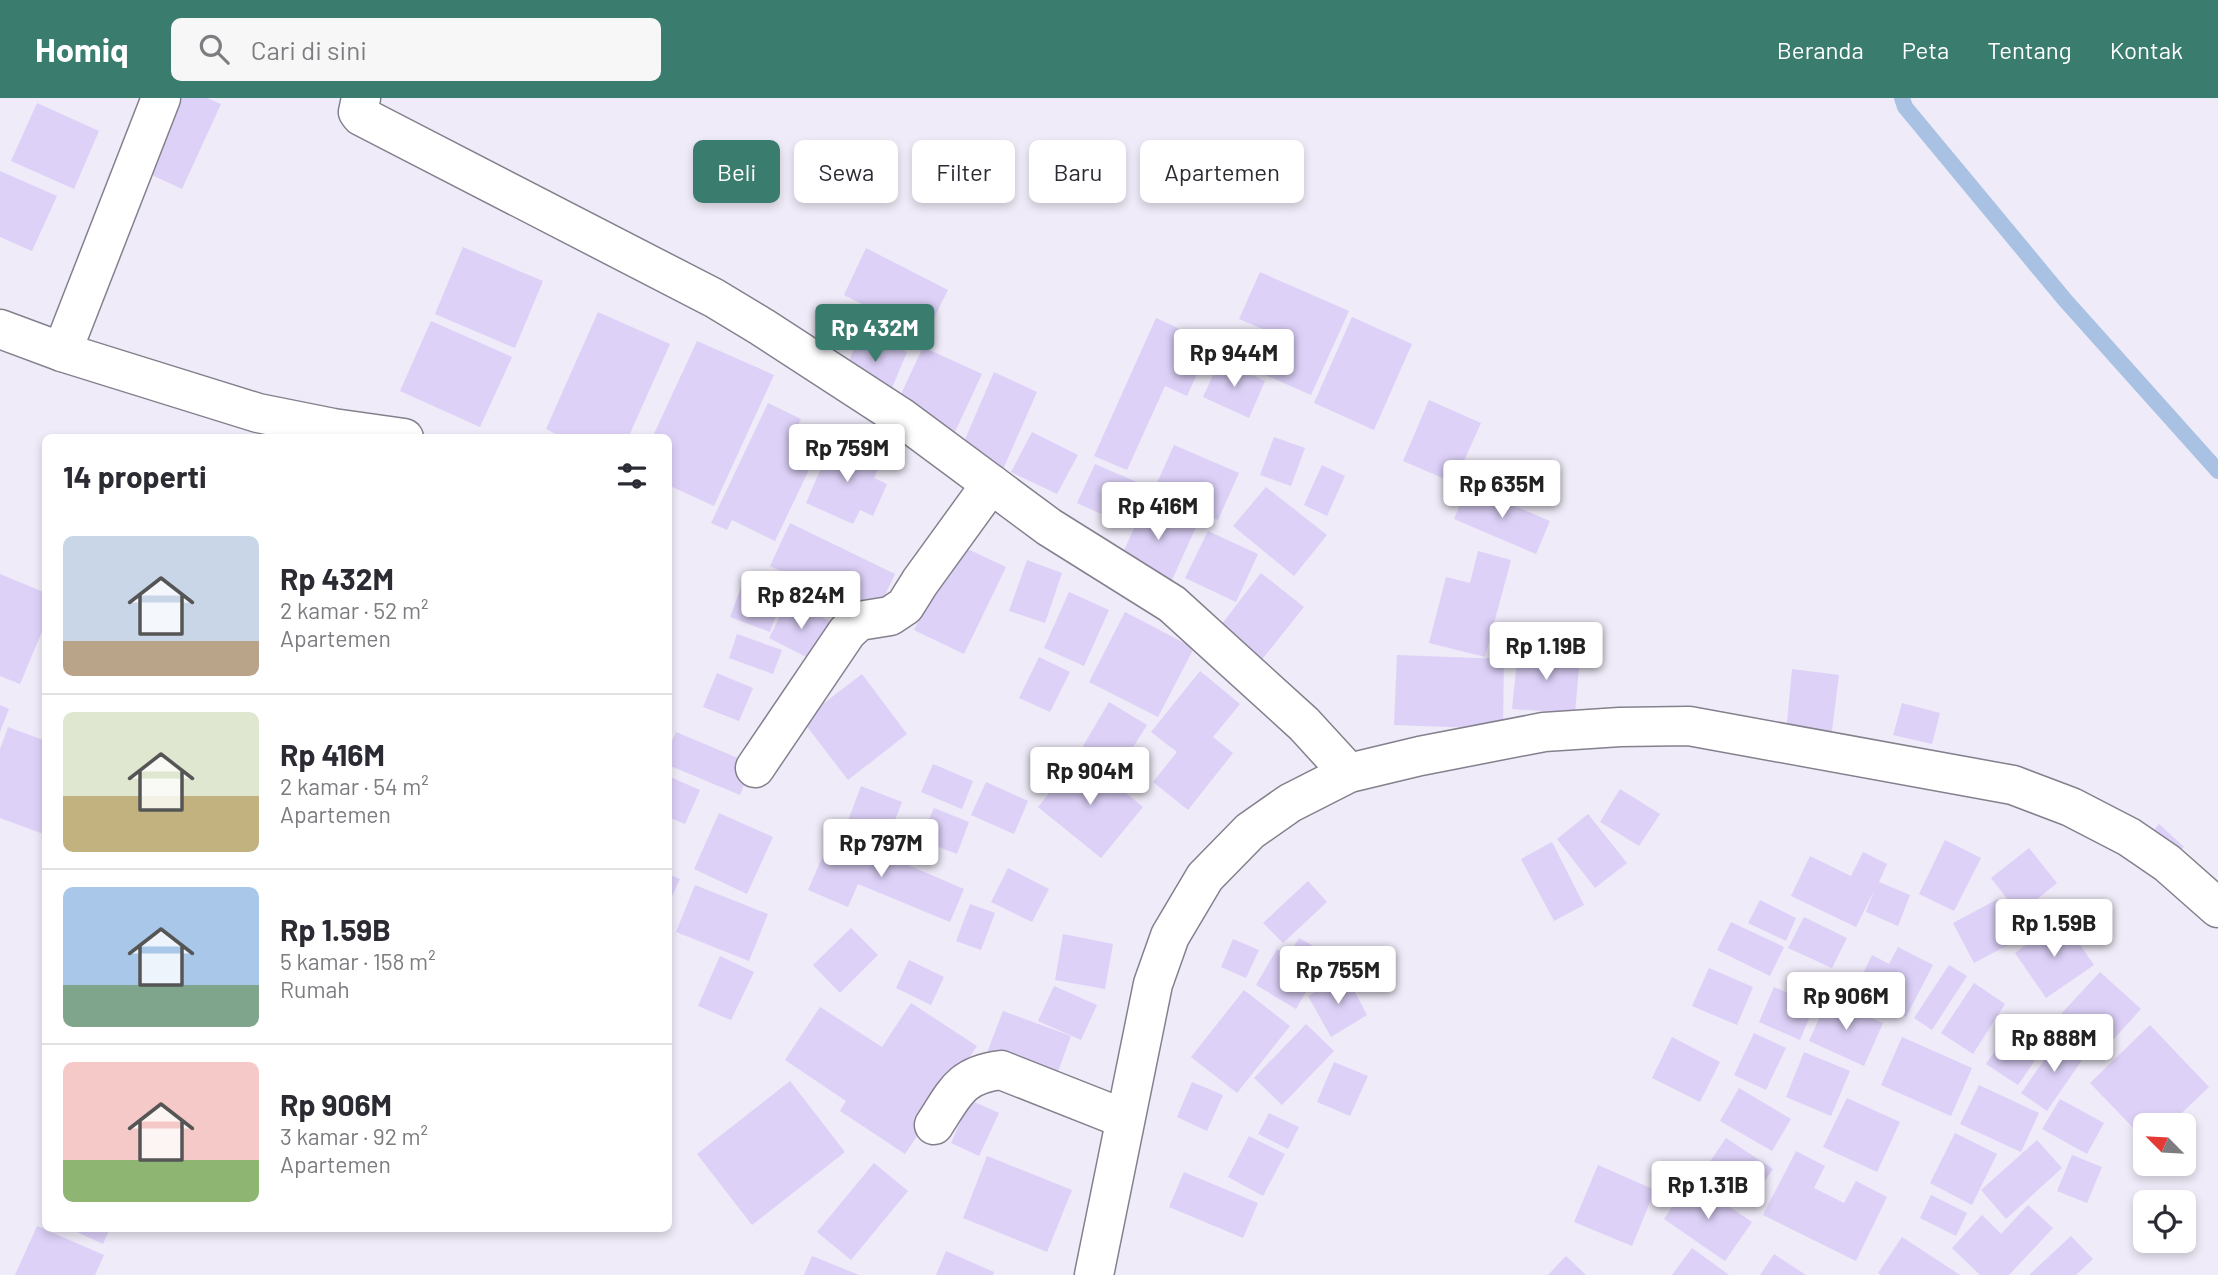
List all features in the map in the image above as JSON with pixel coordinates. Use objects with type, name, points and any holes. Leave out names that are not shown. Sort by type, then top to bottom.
[{"type":"street","points":[[62,352],[162,98]]},
{"type":"street","points":[[361,98],[358,112],[361,116],[724,304],[902,418],[1049,527],[1171,604],[1304,724],[1349,773]]},
{"type":"street","points":[[0,329],[62,352],[258,413],[376,434]]},
{"type":"street","points":[[755,768],[847,632],[859,621],[890,617],[905,606],[919,582],[991,484]]},
{"type":"street","points":[[1094,1275],[1153,984],[1170,936],[1205,877],[1250,831],[1290,803],[1349,773],[1544,732],[1689,726],[2013,785],[2071,807],[2129,837],[2166,863],[2218,908]]},
{"type":"street","points":[[934,1125],[960,1086],[981,1072],[1001,1070],[1125,1119]]},
{"type":"building","points":[[172,98],[207,98],[221,104],[182,189],[139,169]]},
{"type":"building","points":[[37,103],[99,131],[74,189],[11,161]]},
{"type":"building","points":[[0,171],[57,196],[32,251],[0,237]]},
{"type":"building","points":[[463,247],[543,281],[515,348],[435,314]]},
{"type":"building","points":[[866,248],[948,290],[925,336],[844,295]]},
{"type":"building","points":[[1260,272],[1349,311],[1311,395],[1256,371],[1272,333],[1239,319]]},
{"type":"building","points":[[598,312],[670,344],[630,434],[556,434],[546,429]]},
{"type":"building","points":[[1352,317],[1412,344],[1374,430],[1314,403]]},
{"type":"building","points":[[1156,318],[1189,333],[1180,353],[1202,363],[1187,396],[1165,386],[1127,470],[1094,456]]},
{"type":"building","points":[[431,321],[512,357],[480,427],[400,391]]},
{"type":"building","points":[[860,334],[907,352],[889,395],[843,375]]},
{"type":"building","points":[[697,341],[774,375],[714,506],[672,487],[672,434],[654,434]]},
{"type":"building","points":[[923,347],[982,374],[954,434],[895,407]]},
{"type":"building","points":[[1220,360],[1265,381],[1249,418],[1203,397]]},
{"type":"building","points":[[994,372],[1037,392],[1000,476],[957,458]]},
{"type":"building","points":[[1429,400],[1481,423],[1454,483],[1403,461]]},
{"type":"building","points":[[768,403],[801,419],[791,438],[818,451],[775,541],[732,520],[727,530],[711,523]]},
{"type":"building","points":[[1032,432],[1078,455],[1057,494],[1011,472]]},
{"type":"building","points":[[1274,437],[1305,448],[1291,486],[1260,475]]},
{"type":"building","points":[[833,440],[881,461],[874,478],[887,484],[873,516],[860,510],[853,524],[806,503]]},
{"type":"building","points":[[1174,445],[1239,473],[1218,520],[1153,492]]},
{"type":"building","points":[[1095,464],[1139,483],[1121,523],[1077,503]]},
{"type":"building","points":[[1322,465],[1345,476],[1327,516],[1304,505]]},
{"type":"building","points":[[1468,486],[1550,521],[1536,554],[1454,519]]},
{"type":"building","points":[[1266,487],[1327,535],[1294,576],[1233,526]]},
{"type":"building","points":[[1145,504],[1196,527],[1172,580],[1121,557]]},
{"type":"building","points":[[790,523],[895,574],[875,616],[770,566]]},
{"type":"building","points":[[1208,531],[1258,554],[1236,602],[1185,578]]},
{"type":"building","points":[[955,543],[1006,567],[964,654],[914,630]]},
{"type":"building","points":[[1478,551],[1511,560],[1485,657],[1429,643],[1446,577],[1470,583]]},
{"type":"building","points":[[1027,560],[1062,573],[1045,623],[1009,611]]},
{"type":"building","points":[[1261,573],[1304,607],[1252,672],[1211,638]]},
{"type":"building","points":[[0,574],[42,591],[42,632],[20,684],[0,676]]},
{"type":"building","points":[[744,579],[784,594],[770,632],[730,617]]},
{"type":"building","points":[[1069,592],[1109,610],[1084,666],[1044,648]]},
{"type":"building","points":[[788,600],[833,623],[814,661],[769,638]]},
{"type":"building","points":[[1125,612],[1194,648],[1158,717],[1089,682]]},
{"type":"building","points":[[737,634],[782,650],[773,674],[729,658]]},
{"type":"building","points":[[1518,651],[1580,656],[1575,713],[1512,709]]},
{"type":"building","points":[[1397,655],[1504,659],[1503,729],[1394,725]]},
{"type":"building","points":[[1039,657],[1070,672],[1050,712],[1019,698]]},
{"type":"building","points":[[1792,669],[1839,675],[1831,738],[1786,733]]},
{"type":"building","points":[[1200,671],[1240,704],[1213,737],[1233,753],[1188,810],[1153,782],[1177,752],[1151,732]]},
{"type":"building","points":[[717,673],[753,688],[739,721],[703,707]]},
{"type":"building","points":[[862,674],[907,734],[848,780],[802,720]]},
{"type":"building","points":[[1109,702],[1147,725],[1120,768],[1083,746]]},
{"type":"building","points":[[1902,703],[1940,713],[1932,744],[1893,735]]},
{"type":"building","points":[[0,705],[9,709],[0,732]]},
{"type":"building","points":[[8,727],[42,740],[42,834],[0,818],[0,749]]},
{"type":"building","points":[[676,732],[752,764],[740,795],[672,767],[672,741]]},
{"type":"building","points":[[1080,755],[1143,807],[1101,858],[1038,807]]},
{"type":"building","points":[[933,764],[973,781],[962,809],[921,792]]},
{"type":"building","points":[[672,778],[700,790],[685,824],[672,819]]},
{"type":"building","points":[[986,782],[1028,801],[1014,834],[971,815]]},
{"type":"building","points":[[861,786],[902,802],[887,841],[846,826]]},
{"type":"building","points":[[1620,789],[1660,814],[1639,846],[1600,822]]},
{"type":"building","points":[[934,808],[969,822],[957,854],[920,840]]},
{"type":"building","points":[[719,813],[773,837],[747,894],[694,869]]},
{"type":"building","points":[[1588,814],[1627,863],[1595,888],[1557,839]]},
{"type":"building","points":[[2159,824],[2184,847],[2170,861],[2146,839]]},
{"type":"building","points":[[833,833],[964,889],[950,922],[858,884],[848,907],[808,890]]},
{"type":"building","points":[[1945,840],[1981,858],[1954,911],[1919,894]]},
{"type":"building","points":[[1552,842],[1584,905],[1554,921],[1521,859]]},
{"type":"building","points":[[2029,848],[2057,883],[2019,914],[1991,878]]},
{"type":"building","points":[[1863,852],[1887,864],[1879,882],[1910,895],[1898,926],[1866,912],[1874,891],[1856,927],[1791,896],[1810,856],[1851,876]]},
{"type":"building","points":[[1008,868],[1049,889],[1032,922],[991,902]]},
{"type":"building","points":[[672,876],[680,879],[672,896]]},
{"type":"building","points":[[1308,881],[1327,902],[1283,943],[1263,923]]},
{"type":"building","points":[[695,885],[768,914],[749,961],[676,932]]},
{"type":"building","points":[[1998,899],[2019,939],[1974,963],[1953,923]]},
{"type":"building","points":[[1760,900],[1796,918],[1786,941],[1748,923]]},
{"type":"building","points":[[970,904],[995,913],[981,950],[956,941]]},
{"type":"building","points":[[1804,917],[1847,938],[1832,968],[1788,948]]},
{"type":"building","points":[[2062,919],[2094,965],[2046,998],[2015,953]]},
{"type":"building","points":[[1731,922],[1784,947],[1770,976],[1717,950]]},
{"type":"building","points":[[851,928],[878,955],[840,993],[813,965]]},
{"type":"building","points":[[1063,934],[1113,944],[1105,989],[1055,980]]},
{"type":"building","points":[[1299,938],[1328,954],[1296,1009],[1256,985],[1277,949],[1288,956]]},
{"type":"building","points":[[1233,939],[1259,950],[1246,978],[1221,967]]},
{"type":"building","points":[[1898,947],[1933,965],[1906,1017],[1855,990],[1872,955],[1889,964]]},
{"type":"building","points":[[720,956],[754,972],[731,1020],[698,1006]]},
{"type":"building","points":[[909,960],[944,977],[931,1005],[896,988]]},
{"type":"building","points":[[1949,965],[1967,976],[1932,1030],[1914,1018]]},
{"type":"building","points":[[1709,968],[1753,987],[1737,1025],[1692,1006]]},
{"type":"building","points":[[2100,972],[2141,1009],[2102,1052],[2061,1014]]},
{"type":"building","points":[[1346,975],[1367,1015],[1331,1037],[1308,996]]},
{"type":"building","points":[[1974,983],[2005,1004],[1973,1054],[1941,1033]]},
{"type":"building","points":[[1054,986],[1097,1005],[1081,1040],[1038,1021]]},
{"type":"building","points":[[1774,987],[1815,1004],[1800,1040],[1759,1022]]},
{"type":"building","points":[[1244,990],[1290,1026],[1237,1093],[1191,1057]]},
{"type":"building","points":[[1828,999],[1883,1023],[1864,1066],[1809,1041]]},
{"type":"building","points":[[911,1003],[977,1046],[905,1154],[840,1111],[846,1101],[785,1060],[820,1007],[882,1047]]},
{"type":"building","points":[[1003,1011],[1071,1036],[1053,1085],[985,1058]]},
{"type":"building","points":[[2015,1022],[2047,1043],[2018,1085],[1986,1064]]},
{"type":"building","points":[[1306,1024],[1334,1051],[1282,1105],[1254,1078]]},
{"type":"building","points":[[2150,1025],[2209,1087],[2182,1113],[2133,1113],[2133,1128],[2090,1083]]},
{"type":"building","points":[[1754,1033],[1786,1048],[1766,1090],[1734,1075]]},
{"type":"building","points":[[2061,1036],[2086,1054],[2047,1111],[2021,1093]]},
{"type":"building","points":[[1672,1037],[1720,1062],[1700,1102],[1652,1078]]},
{"type":"building","points":[[1902,1037],[1972,1068],[1951,1116],[1881,1085]]},
{"type":"building","points":[[1804,1052],[1850,1071],[1831,1116],[1786,1097]]},
{"type":"building","points":[[1334,1062],[1368,1076],[1350,1116],[1317,1102]]},
{"type":"building","points":[[790,1081],[845,1152],[752,1225],[697,1154]]},
{"type":"building","points":[[1192,1082],[1223,1095],[1207,1131],[1177,1117]]},
{"type":"building","points":[[1979,1085],[2039,1113],[2021,1152],[1960,1124]]},
{"type":"building","points":[[1739,1088],[1791,1119],[1772,1151],[1720,1121]]},
{"type":"building","points":[[1847,1098],[1900,1122],[1877,1172],[1823,1147]]},
{"type":"building","points":[[2060,1099],[2104,1123],[2087,1154],[2042,1129]]},
{"type":"building","points":[[970,1100],[999,1113],[979,1156],[951,1143]]},
{"type":"building","points":[[1269,1113],[1299,1127],[1288,1149],[1258,1134]]},
{"type":"building","points":[[1955,1133],[1997,1154],[1972,1205],[1930,1183]]},
{"type":"building","points":[[1249,1136],[1285,1154],[1263,1196],[1228,1177]]},
{"type":"building","points":[[1726,1138],[1773,1169],[1749,1203],[1703,1172]]},
{"type":"building","points":[[2037,1140],[2062,1168],[2006,1219],[1981,1190]]},
{"type":"building","points":[[1796,1151],[1825,1166],[1814,1188],[1844,1203],[1856,1181],[1887,1197],[1856,1261],[1763,1215]]},
{"type":"building","points":[[2072,1155],[2102,1167],[2087,1203],[2057,1191]]},
{"type":"building","points":[[987,1156],[1072,1190],[1047,1252],[963,1218]]},
{"type":"building","points":[[874,1163],[908,1191],[851,1260],[817,1232]]},
{"type":"building","points":[[1598,1165],[1655,1190],[1632,1246],[1574,1222]]},
{"type":"building","points":[[1184,1172],[1258,1203],[1243,1238],[1169,1207]]},
{"type":"building","points":[[1690,1180],[1752,1222],[1725,1261],[1664,1219]]},
{"type":"building","points":[[1931,1195],[1967,1213],[1956,1236],[1920,1218]]},
{"type":"building","points":[[2028,1205],[2053,1228],[2009,1275],[1980,1275],[1952,1248],[1982,1215],[2001,1234]]},
{"type":"building","points":[[37,1226],[42,1228],[42,1232],[51,1232],[104,1255],[95,1275],[15,1275]]},
{"type":"building","points":[[77,1232],[108,1232],[103,1244]]},
{"type":"building","points":[[2071,1236],[2093,1259],[2076,1275],[2029,1275]]},
{"type":"building","points":[[1902,1237],[1960,1275],[1881,1275],[1878,1273]]},
{"type":"building","points":[[1692,1248],[1729,1275],[1672,1275]]},
{"type":"building","points":[[946,1251],[994,1272],[993,1275],[936,1275]]},
{"type":"building","points":[[1774,1254],[1806,1275],[1760,1275]]},
{"type":"building","points":[[812,1256],[859,1275],[804,1275]]},
{"type":"building","points":[[1566,1256],[1586,1275],[1548,1275]]},
{"type":"waterway","points":[[1902,98],[1905,107],[2065,300],[2218,471]]}]
